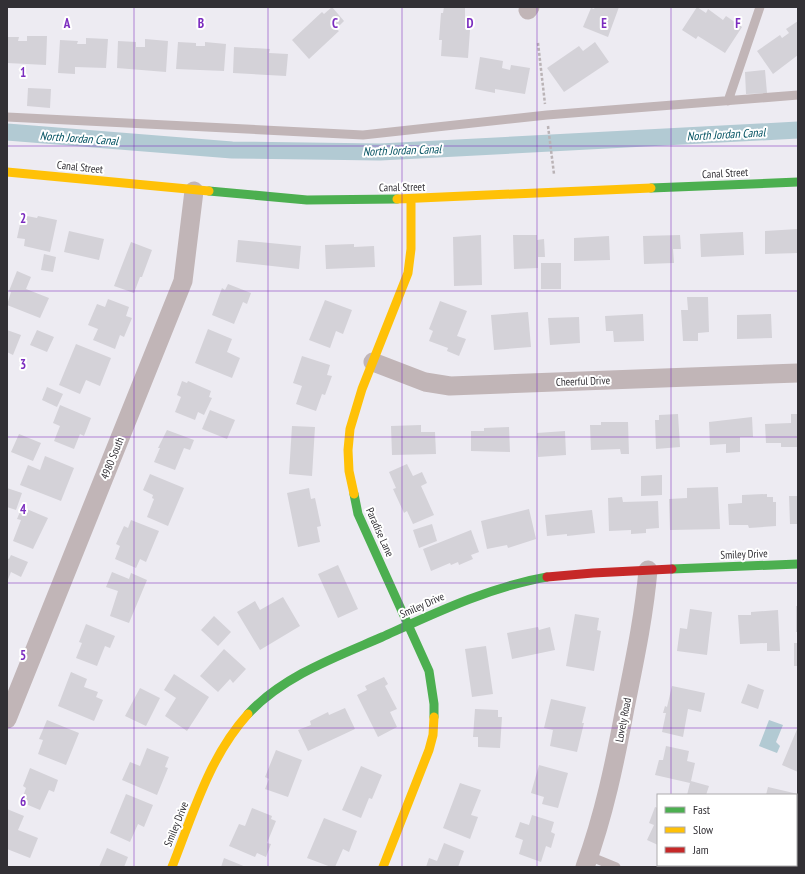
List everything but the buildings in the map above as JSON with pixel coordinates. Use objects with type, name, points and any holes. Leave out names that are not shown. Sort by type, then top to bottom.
[{"type":"street","name":"Canal Street","points":[[7,172],[194,191],[307,200],[411,199],[798,182]]},
{"type":"street","name":"4980 South","points":[[7,719],[183,281],[194,191]]},
{"type":"street","name":"Paradise Lane","points":[[383,867],[424,764],[432,735],[434,720],[433,688],[429,671],[409,624],[358,514],[350,471],[348,450],[350,429],[357,402],[408,273],[411,249],[411,199]]},
{"type":"street","name":"Cheerful Drive","points":[[373,362],[425,382],[450,386],[798,373]]},
{"type":"street","name":"Smiley Drive","points":[[172,867],[218,755],[236,728],[254,708],[270,694],[299,675],[409,624],[470,598],[536,579],[589,572],[798,564]]},
{"type":"street","name":"Lovely Road","points":[[587,862],[611,781],[638,640],[648,570]]},
{"type":"lane","points":[[728,101],[760,7]]},
{"type":"lane","points":[[7,117],[363,134],[547,115],[798,95]]},
{"type":"lane","points":[[587,862],[616,867]]},
{"type":"path","points":[[538,43],[554,174]]},
{"type":"water","points":[[769,720],[783,725],[776,742],[780,746],[777,753],[759,746]]},
{"type":"waterway","name":"North Jordan Canal","points":[[7,132],[232,150],[380,152],[798,130]]},
{"type":"traffic: fast","points":[[651,188],[798,182]]},
{"type":"traffic: fast","points":[[209,191],[307,200],[397,199]]},
{"type":"traffic: fast","points":[[354,494],[358,514],[429,671],[434,704],[434,717]]},
{"type":"traffic: fast","points":[[672,569],[798,564]]},
{"type":"traffic: fast","points":[[248,714],[277,689],[294,678],[329,660],[483,594],[525,581],[547,577]]},
{"type":"traffic: slow","points":[[7,172],[209,191]]},
{"type":"traffic: slow","points":[[397,199],[651,188]]},
{"type":"traffic: slow","points":[[354,494],[349,471],[348,450],[350,429],[362,389],[408,273],[411,249],[411,199]]},
{"type":"traffic: slow","points":[[172,867],[212,767],[234,731],[248,714]]},
{"type":"traffic: slow","points":[[383,867],[429,750],[433,735],[434,717]]},
{"type":"traffic: jam","points":[[547,577],[672,569]]}]
